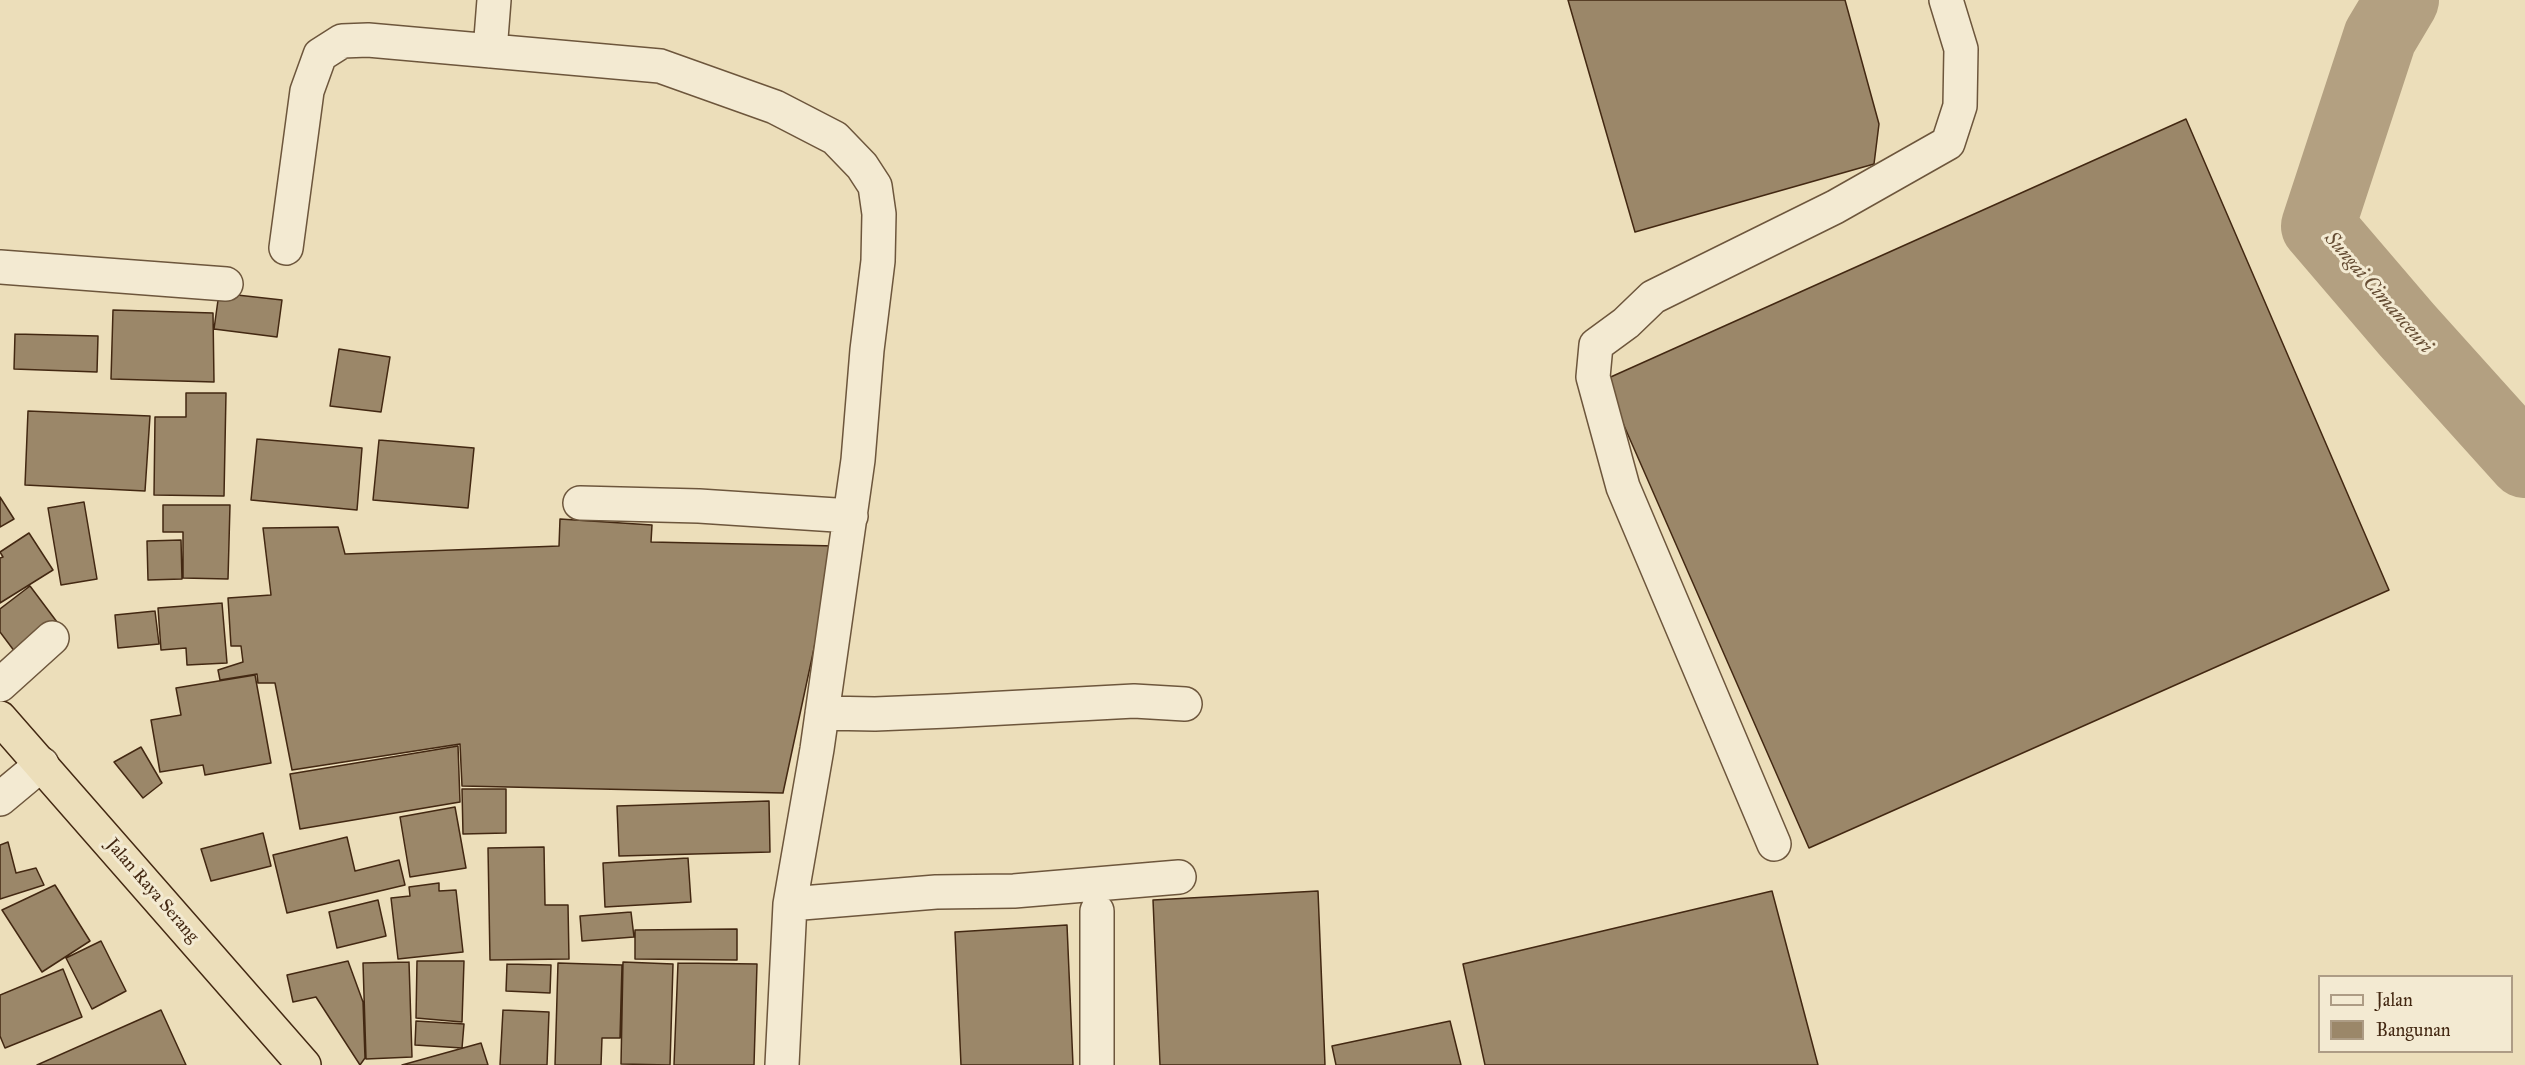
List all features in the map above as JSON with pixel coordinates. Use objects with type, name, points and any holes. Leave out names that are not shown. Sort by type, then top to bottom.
[{"type":"highway","name":"Jalan Raya Serang","points":[[0,718],[304,1065]]},
{"type":"street","points":[[490,51],[494,0]]},
{"type":"street","points":[[1774,844],[1623,487],[1593,377],[1596,345],[1626,323],[1653,297],[1835,207],[1948,143],[1960,106],[1961,50],[1946,0]]},
{"type":"street","points":[[286,248],[307,91],[320,55],[342,41],[368,40],[660,66],[776,107],[834,138],[861,166],[875,186],[879,213],[878,261],[850,516],[822,713],[790,904],[782,1065]]},
{"type":"street","points":[[0,267],[226,284]]},
{"type":"street","points":[[580,503],[699,506],[850,516]]},
{"type":"street","points":[[0,685],[52,638]]},
{"type":"street","points":[[822,713],[938,712],[1134,701],[1185,704]]},
{"type":"street","points":[[0,799],[42,764]]},
{"type":"street","points":[[790,904],[936,892],[1014,891],[1179,877]]},
{"type":"street","points":[[1097,910],[1097,1065]]},
{"type":"building","points":[[1568,0],[1845,0],[1879,124],[1874,164],[1635,232]]},
{"type":"building","points":[[2186,119],[2389,590],[1809,848],[1604,380]]},
{"type":"building","points":[[219,293],[282,300],[277,337],[214,329]]},
{"type":"building","points":[[113,310],[213,313],[214,382],[111,379]]},
{"type":"building","points":[[15,334],[98,336],[97,372],[14,369]]},
{"type":"building","points":[[339,349],[390,357],[381,412],[330,406]]},
{"type":"building","points":[[186,393],[226,393],[224,496],[154,495],[155,417],[186,417]]},
{"type":"building","points":[[28,411],[150,416],[145,491],[25,485]]},
{"type":"building","points":[[257,439],[362,448],[357,510],[251,500]]},
{"type":"building","points":[[379,440],[474,448],[468,508],[373,500]]},
{"type":"building","points":[[0,497],[14,519],[0,527]]},
{"type":"building","points":[[84,502],[97,579],[61,585],[48,508]]},
{"type":"building","points":[[163,505],[230,505],[228,579],[183,578],[183,532],[163,532]]},
{"type":"building","points":[[560,519],[652,525],[651,542],[836,546],[783,793],[462,786],[460,744],[292,770],[275,683],[258,683],[257,674],[220,680],[218,670],[243,662],[241,646],[231,646],[228,598],[271,595],[263,528],[338,527],[345,554],[559,546]]},
{"type":"building","points":[[29,533],[53,570],[0,603],[0,558],[3,557],[0,552]]},
{"type":"building","points":[[181,540],[182,579],[148,580],[147,541]]},
{"type":"building","points":[[30,586],[60,626],[18,656],[0,632],[0,609]]},
{"type":"building","points":[[222,603],[227,663],[187,665],[186,648],[161,650],[158,608]]},
{"type":"building","points":[[155,611],[159,644],[118,648],[115,615]]},
{"type":"building","points":[[255,675],[271,763],[205,775],[203,765],[160,772],[151,720],[181,715],[176,688]]},
{"type":"building","points":[[458,746],[460,802],[300,829],[290,774]]},
{"type":"building","points":[[141,747],[162,783],[143,798],[114,762]]},
{"type":"building","points":[[462,789],[506,789],[506,833],[463,834]]},
{"type":"building","points":[[769,801],[770,852],[619,856],[617,806]]},
{"type":"building","points":[[455,807],[466,868],[410,877],[400,817]]},
{"type":"building","points":[[263,833],[271,866],[211,881],[201,849]]},
{"type":"building","points":[[347,837],[355,871],[399,860],[405,885],[287,913],[273,855]]},
{"type":"building","points":[[8,842],[16,873],[36,868],[44,885],[0,899],[0,845]]},
{"type":"building","points":[[544,847],[545,905],[568,905],[569,959],[490,960],[488,848]]},
{"type":"building","points":[[688,858],[691,902],[605,907],[603,863]]},
{"type":"building","points":[[439,883],[439,891],[456,890],[463,952],[398,959],[391,898],[410,896],[409,887]]},
{"type":"building","points":[[55,885],[90,941],[42,972],[2,910]]},
{"type":"building","points":[[1318,891],[1325,1065],[1160,1065],[1153,900]]},
{"type":"building","points":[[1772,891],[1818,1065],[1485,1065],[1463,964]]},
{"type":"building","points":[[378,900],[386,936],[337,948],[329,912]]},
{"type":"building","points":[[631,912],[634,937],[582,941],[580,916]]},
{"type":"building","points":[[1067,925],[1073,1065],[961,1065],[955,932]]},
{"type":"building","points":[[737,929],[737,960],[635,959],[635,930]]},
{"type":"building","points":[[101,941],[126,991],[92,1009],[66,958]]},
{"type":"building","points":[[348,961],[363,1002],[365,1058],[360,1065],[316,997],[293,1002],[287,975]]},
{"type":"building","points":[[417,961],[464,961],[462,1022],[416,1018]]},
{"type":"building","points":[[409,962],[412,1057],[366,1059],[363,963]]},
{"type":"building","points":[[623,962],[673,964],[670,1065],[621,1064]]},
{"type":"building","points":[[558,963],[622,965],[620,1038],[602,1038],[601,1065],[555,1065]]},
{"type":"building","points":[[678,963],[757,964],[754,1065],[674,1065]]},
{"type":"building","points":[[507,964],[551,965],[550,993],[506,991]]},
{"type":"building","points":[[63,969],[82,1017],[5,1048],[0,1036],[0,995]]},
{"type":"building","points":[[161,1010],[186,1065],[37,1065]]},
{"type":"building","points":[[503,1010],[549,1012],[547,1065],[500,1065]]},
{"type":"building","points":[[416,1021],[464,1024],[462,1048],[415,1045]]},
{"type":"building","points":[[1450,1021],[1461,1065],[1336,1065],[1332,1046]]},
{"type":"building","points":[[481,1043],[488,1065],[402,1065]]},
{"type":"waterway","name":"Sungai Cimanceuri","points":[[2402,0],[2380,37],[2318,226],[2407,330],[2525,461]]}]
